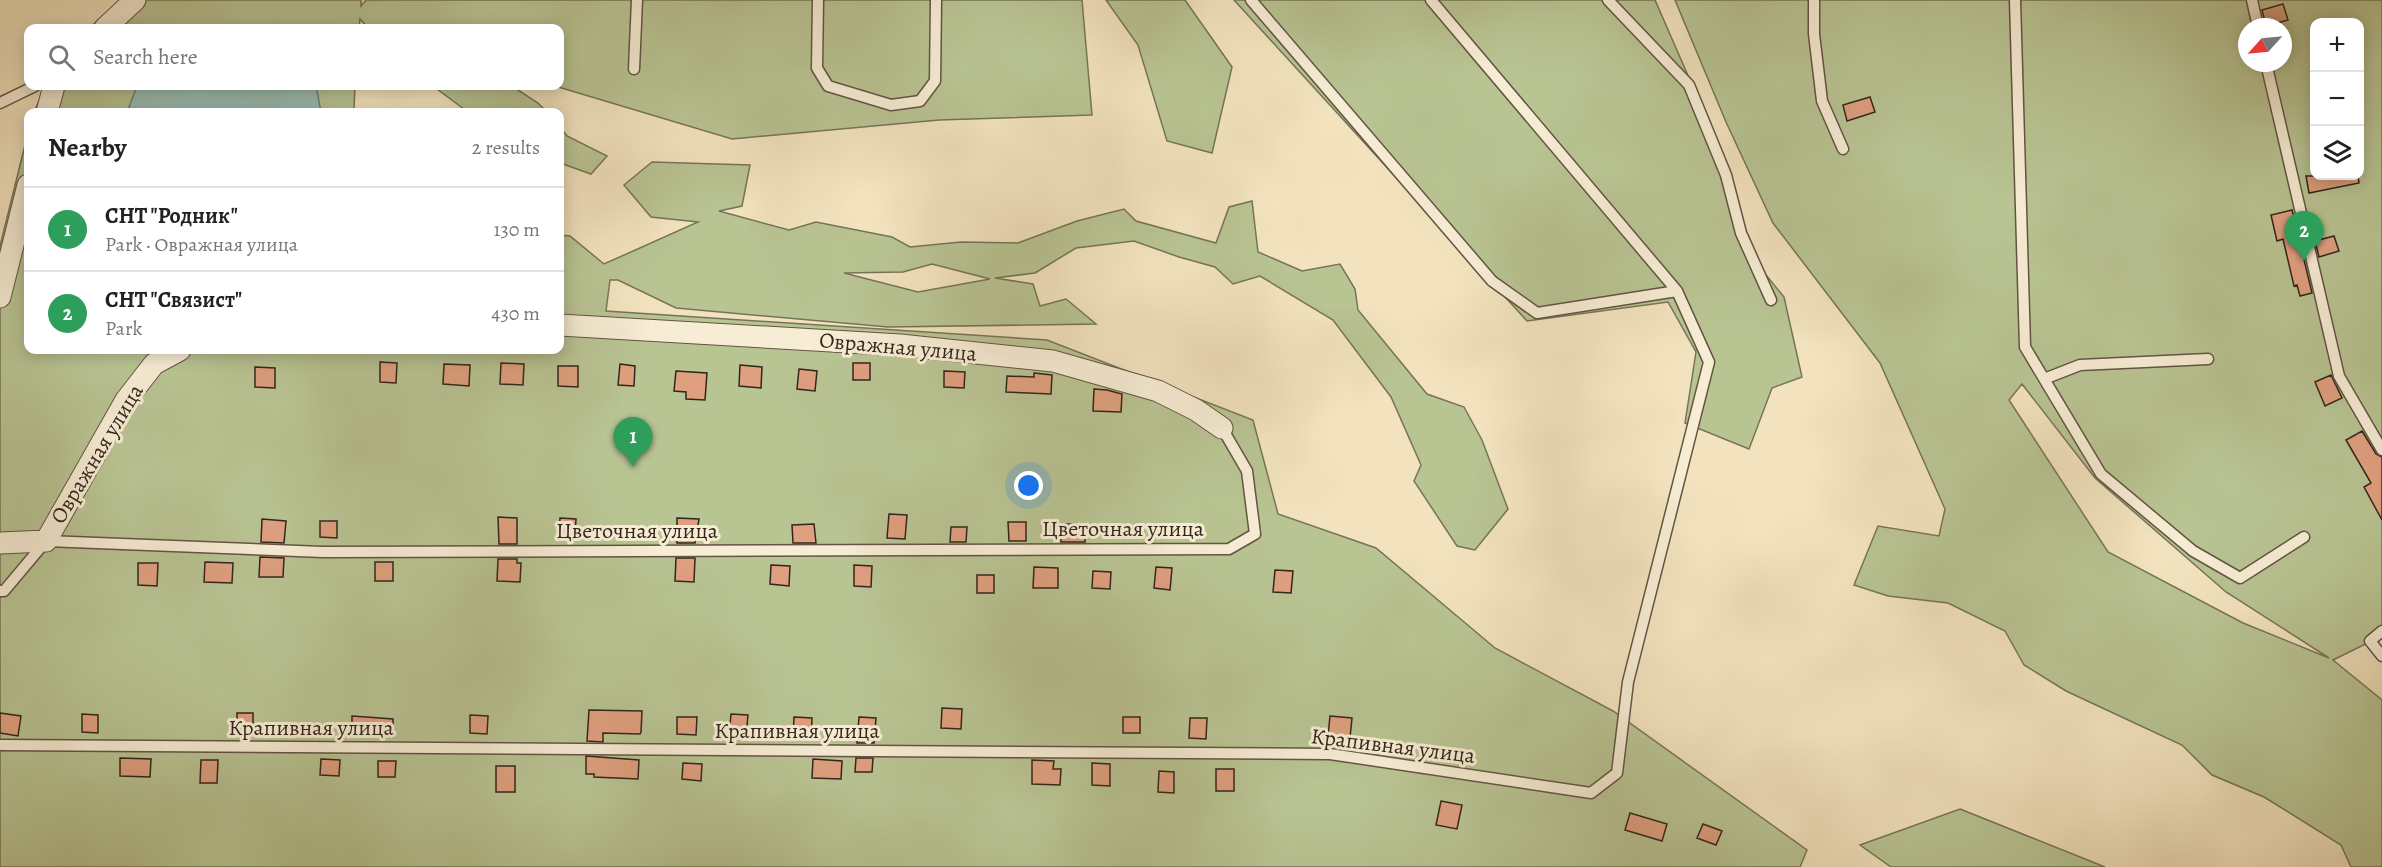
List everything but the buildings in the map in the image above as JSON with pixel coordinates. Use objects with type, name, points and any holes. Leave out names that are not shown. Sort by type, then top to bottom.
[{"type":"street","points":[[109,24],[135,0]]},
{"type":"street","points":[[48,108],[53,90]]},
{"type":"street","points":[[0,297],[24,201]]},
{"type":"street","name":"Овражная улица","points":[[564,325],[900,345],[1053,361],[1158,391],[1196,410],[1222,428]]},
{"type":"street","name":"Овражная улица","points":[[46,541],[126,400],[154,364],[173,354]]},
{"type":"street","points":[[0,543],[46,541]]},
{"type":"lane","points":[[634,69],[637,0]]},
{"type":"lane","points":[[818,0],[817,68],[828,86],[891,105],[920,101],[935,81],[936,0]]},
{"type":"lane","points":[[1251,0],[1492,281],[1538,314],[1677,291]]},
{"type":"lane","points":[[1431,0],[1677,291]]},
{"type":"lane","points":[[1608,0],[1689,85],[1726,175],[1741,234],[1771,300]]},
{"type":"lane","points":[[1814,0],[1814,34],[1822,101],[1843,149]]},
{"type":"lane","points":[[2015,0],[2025,347],[2101,474],[2193,551],[2240,578],[2304,537]]},
{"type":"lane","points":[[2252,0],[2256,18]]},
{"type":"lane","points":[[2268,72],[2339,376],[2382,450]]},
{"type":"lane","points":[[0,103],[26,90]]},
{"type":"lane","name":"Крапивная улица","points":[[0,745],[1330,754],[1591,793],[1617,773],[1628,682],[1709,362],[1677,291]]},
{"type":"lane","points":[[2044,379],[2080,364],[2208,359]]},
{"type":"lane","name":"Цветочная улица","points":[[46,541],[323,552],[1229,549],[1256,534],[1247,471],[1222,428]]},
{"type":"lane","points":[[0,591],[4,591],[46,541]]},
{"type":"lane","points":[[2382,631],[2370,641],[2382,656]]},
{"type":"green space","points":[[123,0],[361,0],[361,6],[366,0],[1082,0],[1092,115],[939,120],[732,139],[564,89],[564,24],[364,24],[360,19],[359,24],[94,24]]},
{"type":"green space","points":[[1106,0],[1185,0],[1232,67],[1212,153],[1167,141],[1138,45]]},
{"type":"green space","points":[[1234,0],[1655,0],[1703,110],[1749,254],[1784,297],[1802,377],[1772,388],[1749,449],[1685,423],[1696,352],[1668,302],[1527,321]]},
{"type":"green space","points":[[1675,0],[2382,0],[2382,636],[2333,660],[2382,700],[2382,867],[2351,867],[2341,845],[2264,797],[2212,775],[2182,745],[2066,691],[2024,665],[2005,631],[1948,603],[1888,596],[1854,585],[1878,526],[1939,536],[1945,509],[1880,363],[1773,223],[1726,122]],"holes":[[[2022,384],[2095,478],[2226,592],[2329,658],[2243,623],[2108,552],[2009,400]]]},
{"type":"green space","points":[[44,90],[355,90],[354,108],[36,108]]},
{"type":"green space","points":[[438,90],[518,90],[543,108],[463,108]]},
{"type":"green space","points":[[564,132],[567,136],[607,156],[591,174],[564,164]]},
{"type":"green space","points":[[24,149],[24,354],[564,354],[564,235],[570,236],[604,264],[698,222],[651,217],[624,185],[652,162],[750,165],[742,206],[719,211],[789,230],[816,222],[892,237],[910,247],[961,242],[1018,243],[1077,221],[1124,209],[1136,221],[1216,243],[1229,207],[1252,201],[1258,252],[1302,271],[1340,264],[1355,289],[1358,310],[1427,394],[1464,407],[1482,440],[1508,509],[1475,550],[1457,546],[1414,481],[1421,465],[1391,397],[1333,320],[1260,276],[1233,284],[1215,267],[1134,241],[1076,248],[1035,273],[995,278],[1033,284],[1040,306],[1066,299],[1096,324],[888,327],[676,308],[618,280],[610,280],[606,311],[1047,340],[1253,420],[1278,514],[1376,548],[1495,648],[1613,711],[1807,850],[1800,867],[0,867],[0,246]],"holes":[[[932,264],[990,279],[918,292],[844,273],[903,272]]]},
{"type":"green space","points":[[1960,809],[2105,867],[1891,867],[1860,845]]},
{"type":"water","points":[[135,90],[317,90],[320,108],[130,108]]},
{"type":"place","name":"СНТ \"Связист\"","points":[[2304,261]]},
{"type":"place","name":"СНТ \"Родник\"","points":[[633,467]]}]
